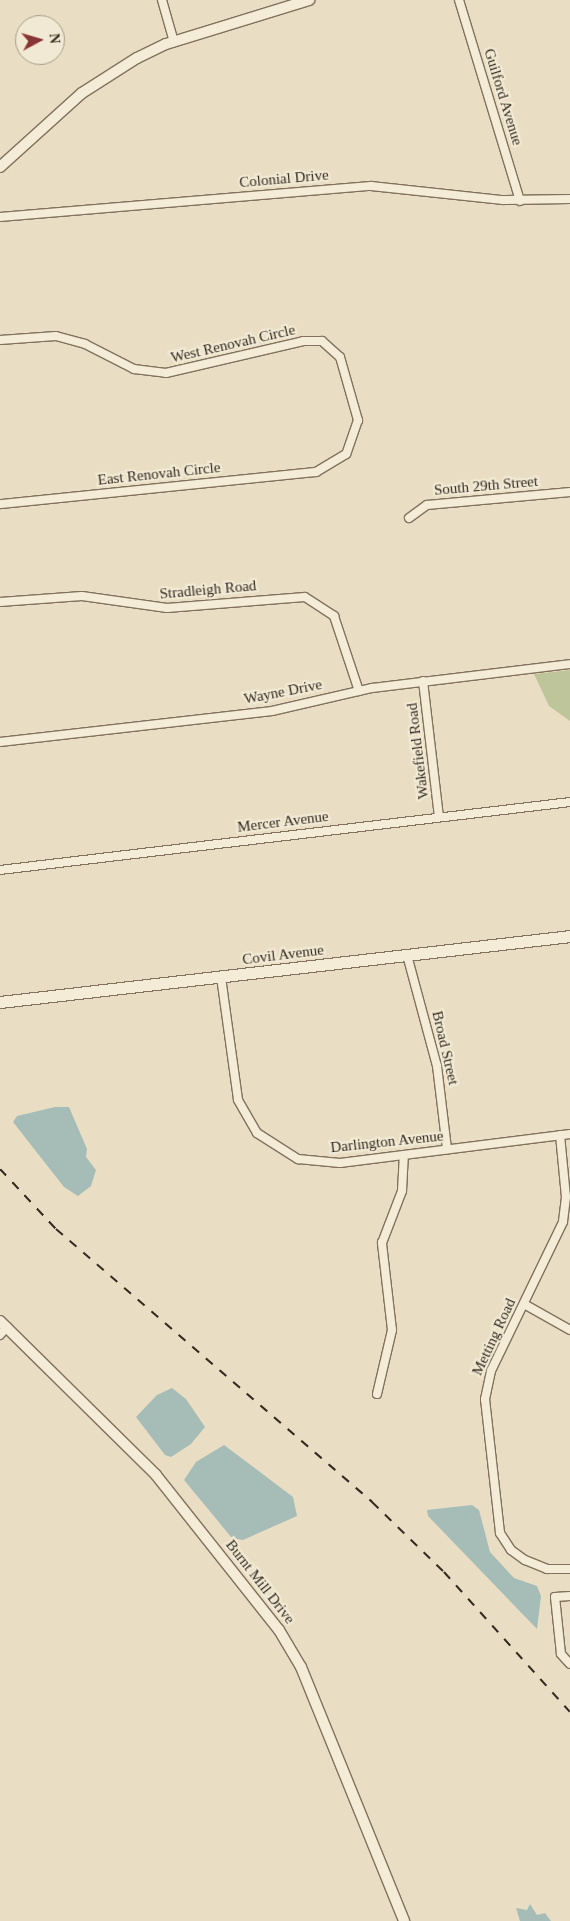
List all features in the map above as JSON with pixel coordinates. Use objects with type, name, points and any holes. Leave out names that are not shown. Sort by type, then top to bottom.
[{"type":"main road","name":"Covil Avenue","points":[[0,1002],[570,936]]},
{"type":"street","points":[[162,0],[174,42]]},
{"type":"street","points":[[0,167],[101,80],[174,42],[309,0]]},
{"type":"street","name":"Guilford Avenue","points":[[459,0],[520,201]]},
{"type":"street","name":"Colonial Drive","points":[[0,217],[371,186],[520,201],[570,199]]},
{"type":"street","name":"West Renovah Circle","points":[[0,340],[56,336],[85,344],[134,368],[166,373],[303,341],[325,342],[340,357],[358,420],[346,454],[321,470]]},
{"type":"street","name":"East Renovah Circle","points":[[0,504],[321,470]]},
{"type":"street","name":"South 29th Street","points":[[409,518],[427,505],[570,492]]},
{"type":"street","name":"Stradleigh Road","points":[[0,602],[82,596],[161,608],[305,597],[334,616],[359,691]]},
{"type":"street","name":"Wayne Drive","points":[[0,742],[272,711],[359,691],[570,664]]},
{"type":"street","name":"Wakefield Road","points":[[423,682],[439,817]]},
{"type":"street","name":"Mercer Avenue","points":[[0,870],[570,802]]},
{"type":"street","name":"Broad Street","points":[[407,956],[437,1066],[448,1149]]},
{"type":"street","name":"Darlington Avenue","points":[[221,977],[233,1079],[238,1100],[257,1133],[298,1159],[315,1162],[404,1155],[570,1134]]},
{"type":"street","name":"Metting Road","points":[[560,1136],[565,1211],[524,1304],[491,1371],[485,1393],[500,1532],[511,1550],[526,1560],[547,1569],[570,1570]]},
{"type":"street","points":[[377,1394],[392,1330],[382,1242],[402,1191],[404,1155]]},
{"type":"street","points":[[524,1304],[570,1330]]},
{"type":"street","name":"Burnt Mill Drive","points":[[2,1328],[156,1475],[279,1630],[301,1667],[404,1921]]},
{"type":"street","points":[[570,1596],[556,1597],[561,1654],[570,1664]]},
{"type":"green space","points":[[570,670],[570,721],[549,706],[534,674]]},
{"type":"water","points":[[55,1107],[69,1107],[87,1149],[86,1157],[96,1170],[91,1186],[78,1196],[64,1187],[13,1122],[17,1116]]},
{"type":"water","points":[[172,1388],[186,1399],[205,1427],[191,1444],[171,1457],[165,1455],[136,1417],[157,1395]]},
{"type":"water","points":[[224,1445],[293,1497],[297,1516],[243,1540],[232,1538],[184,1480],[196,1462]]},
{"type":"water","points":[[472,1505],[479,1510],[490,1552],[514,1578],[537,1586],[541,1596],[537,1629],[428,1516],[427,1510]]},
{"type":"water","points":[[530,1904],[537,1915],[545,1913],[551,1921],[520,1921],[516,1908],[527,1910]]},
{"type":"railway","points":[[0,1169],[56,1229],[372,1502],[444,1572],[570,1712]]}]
